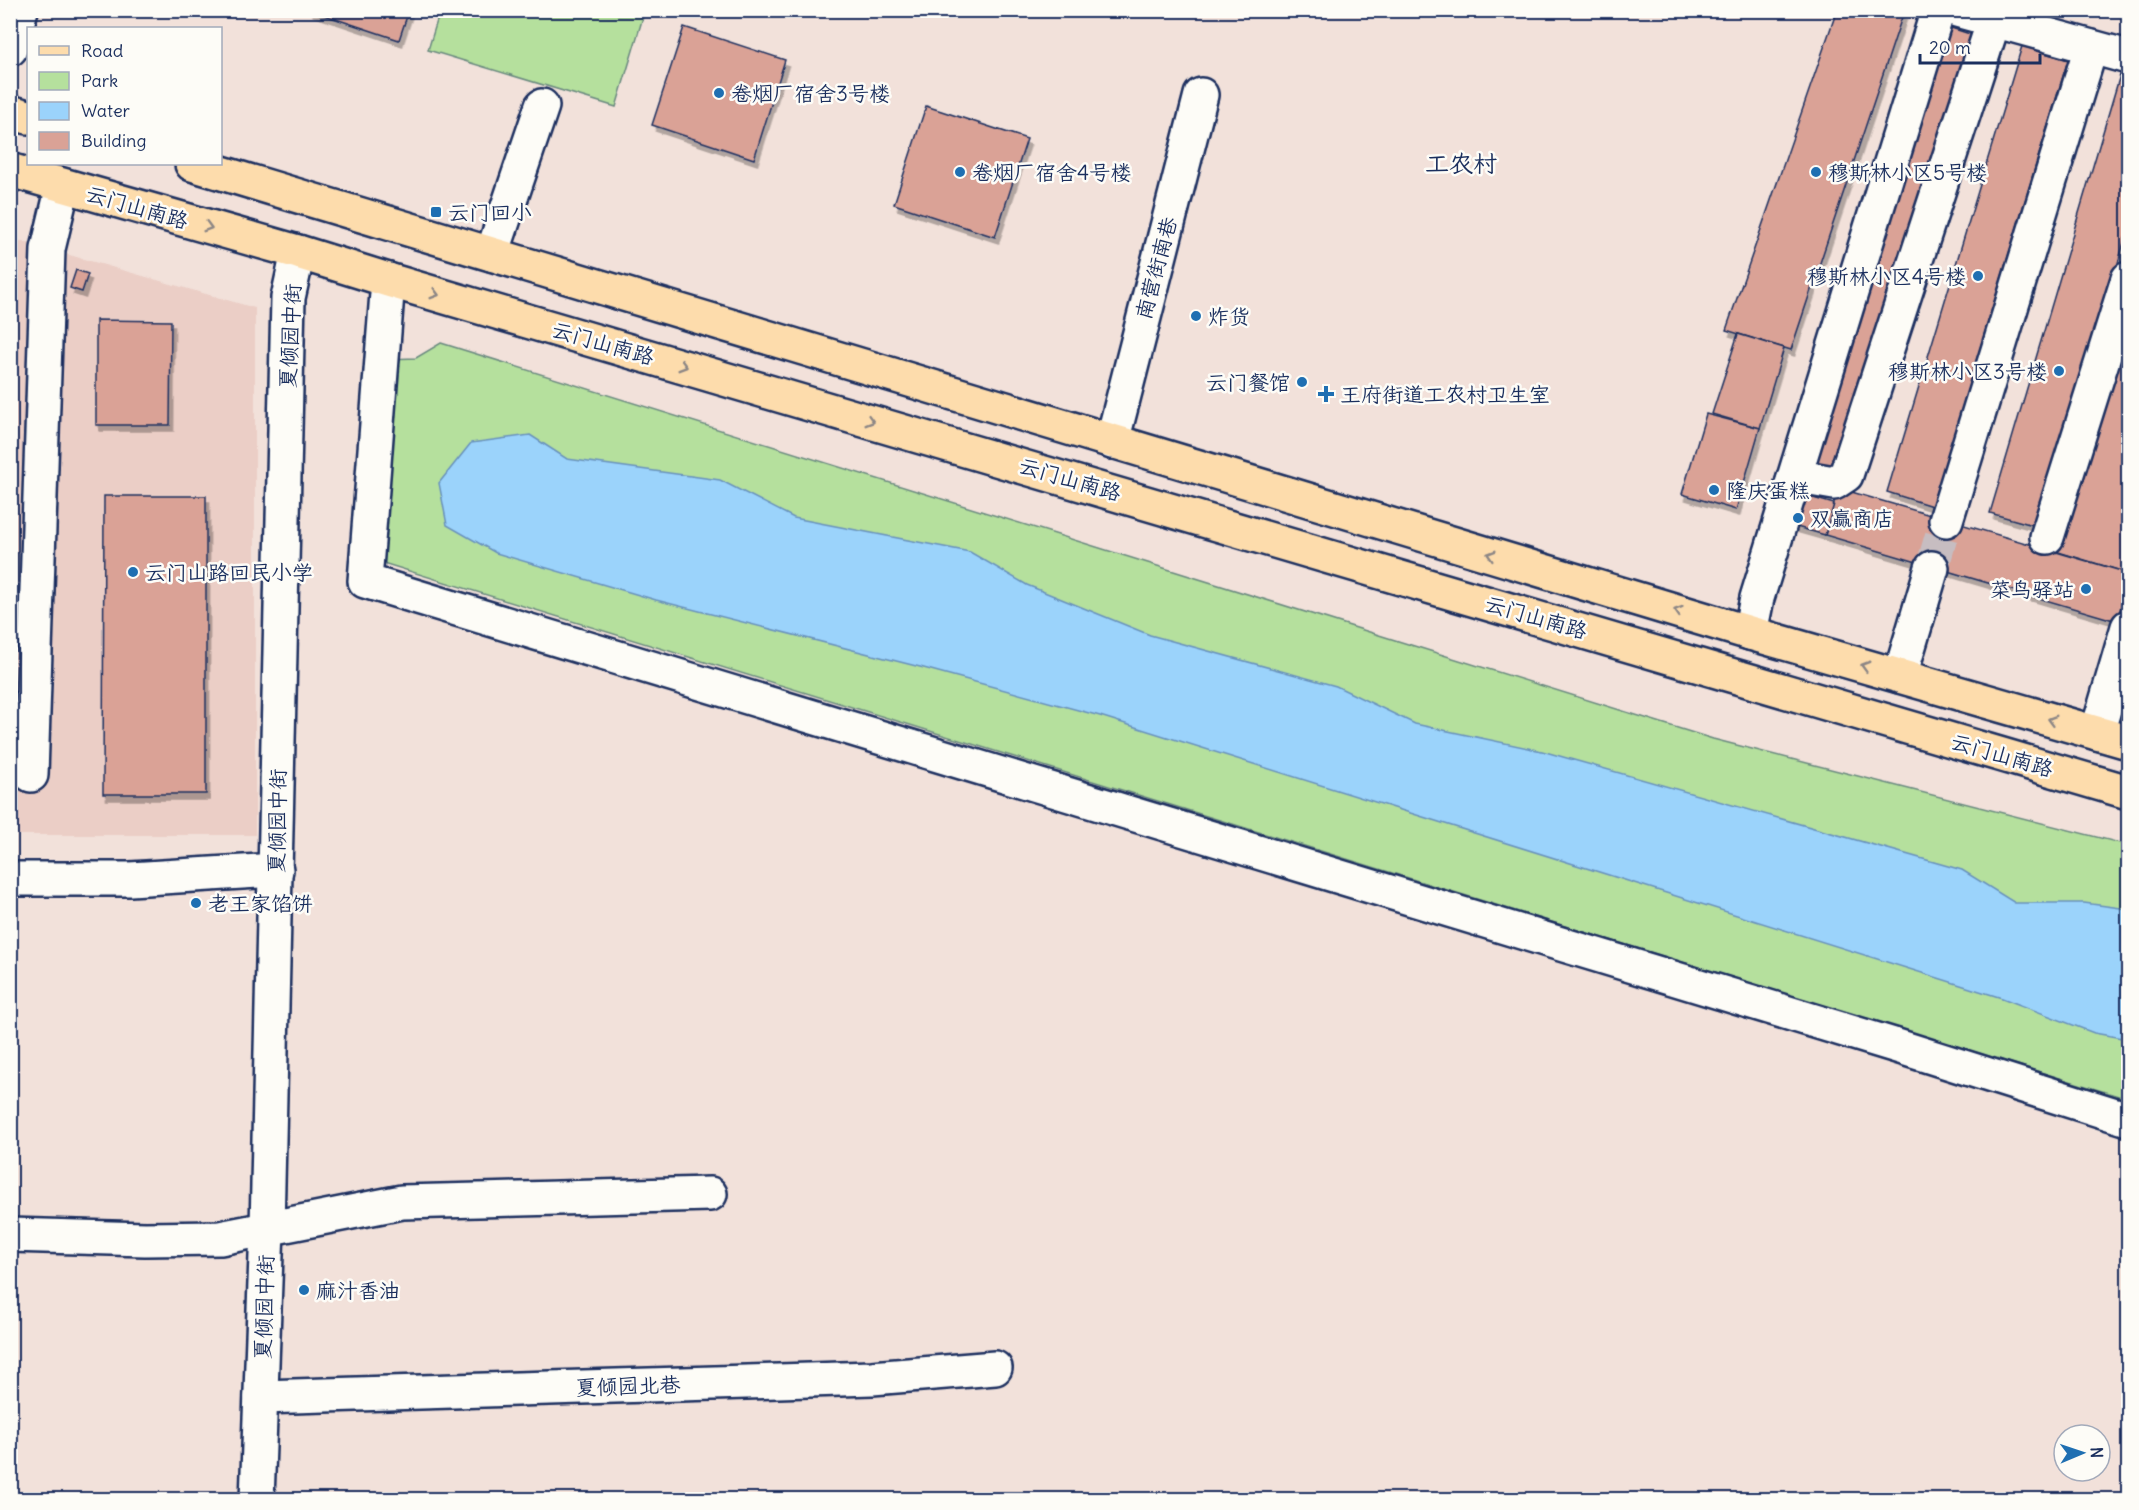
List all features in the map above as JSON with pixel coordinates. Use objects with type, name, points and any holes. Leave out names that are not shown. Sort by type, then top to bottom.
[{"type":"main road","points":[[10,112],[27,117]]},
{"type":"main road","points":[[195,165],[1750,633],[2128,742]]},
{"type":"main road","name":"云门山南路","points":[[10,170],[298,252],[2128,792]]},
{"type":"street","points":[[10,50],[21,10]]},
{"type":"street","points":[[1750,633],[1757,598],[1938,10]]},
{"type":"street","points":[[1956,10],[2128,57]]},
{"type":"street","points":[[1793,482],[1805,478],[1834,483],[1846,475],[1994,20]]},
{"type":"street","points":[[1946,520],[2091,47]]},
{"type":"street","name":"南营街南巷","points":[[1113,442],[1201,95]]},
{"type":"street","points":[[492,254],[542,106]]},
{"type":"street","points":[[31,775],[48,249],[63,186]]},
{"type":"street","name":"夏倾园中街","points":[[257,1500],[267,1228],[288,298],[298,252]]},
{"type":"street","points":[[2047,537],[2128,279]]},
{"type":"street","points":[[388,280],[365,581],[1897,1046],[2128,1119]]},
{"type":"street","points":[[1900,676],[1932,568]]},
{"type":"street","points":[[2097,733],[2128,627]]},
{"type":"street","points":[[10,879],[130,879],[276,870]]},
{"type":"street","points":[[10,1235],[145,1239],[220,1238],[402,1202],[710,1194]]},
{"type":"street","name":"夏倾园北巷","points":[[261,1397],[872,1378],[995,1368]]},
{"type":"shaded area","name":"云门山路回民小学","points":[[10,238],[255,308],[255,835],[11,835]]},
{"type":"green space","points":[[621,10],[643,17],[616,107],[428,50],[440,11]]},
{"type":"green space","points":[[441,343],[1713,739],[2128,845],[2128,1099],[383,563],[386,359],[416,358]]},
{"type":"water","points":[[530,435],[567,459],[720,480],[794,518],[970,552],[1027,585],[1150,635],[1336,686],[1415,724],[1542,751],[1962,870],[2015,903],[2084,903],[2128,909],[2128,1039],[2094,1033],[2002,998],[1100,716],[920,667],[656,600],[496,553],[447,525],[439,483],[471,443]]},
{"type":"building","points":[[309,10],[409,10],[399,40]]},
{"type":"building","name":"穆斯林小区5号楼","points":[[1837,10],[1890,10],[1903,14],[1791,350],[1726,330]]},
{"type":"building","name":"卷烟厂宿舍3号楼","points":[[684,27],[785,60],[754,159],[652,125]]},
{"type":"building","points":[[1948,27],[1973,35],[1833,476],[1810,470]]},
{"type":"building","name":"穆斯林小区4号楼","points":[[2022,46],[2068,60],[1932,506],[1887,492]]},
{"type":"building","name":"穆斯林小区3号楼","points":[[2120,75],[2128,77],[2128,229],[2040,527],[1990,513]]},
{"type":"building","name":"卷烟厂宿舍4号楼","points":[[926,106],[1027,139],[995,237],[894,204]]},
{"type":"building","points":[[76,270],[88,274],[82,292],[70,288]]},
{"type":"building","points":[[2128,308],[2128,573],[2055,551]]},
{"type":"building","points":[[96,320],[171,321],[170,425],[96,425]]},
{"type":"building","points":[[1738,334],[1784,348],[1760,428],[1712,414]]},
{"type":"building","points":[[1706,414],[1760,428],[1736,510],[1682,494]]},
{"type":"building","points":[[1838,488],[2128,573],[2117,621],[1825,535]]},
{"type":"building","points":[[1796,493],[1834,504],[1825,535],[1786,524]]},
{"type":"building","points":[[104,496],[206,496],[206,794],[103,794]]},
{"type":"tunnel","points":[[1932,568],[1946,520]]},
{"type":"place","name":"卷烟厂宿舍3号楼","points":[[719,93]]},
{"type":"place","name":"卷烟厂宿舍4号楼","points":[[960,172]]},
{"type":"place","name":"穆斯林小区5号楼","points":[[1816,172]]},
{"type":"place","name":"云门回小","points":[[436,212]]},
{"type":"place","name":"穆斯林小区4号楼","points":[[1978,276]]},
{"type":"place","name":"炸货","points":[[1196,316]]},
{"type":"place","name":"穆斯林小区3号楼","points":[[2059,371]]},
{"type":"place","name":"云门餐馆","points":[[1302,382]]},
{"type":"place","name":"王府街道工农村卫生室","points":[[1326,394]]},
{"type":"place","name":"隆庆蛋糕","points":[[1714,490]]},
{"type":"place","name":"双赢商店","points":[[1798,518]]},
{"type":"place","name":"云门山路回民小学","points":[[133,572]]},
{"type":"place","name":"菜鸟驿站","points":[[2086,589]]},
{"type":"place","name":"老王家馅饼","points":[[196,903]]},
{"type":"place","name":"麻汁香油","points":[[304,1290]]},
{"type":"district","name":"工农村","points":[[1461,163]]}]
